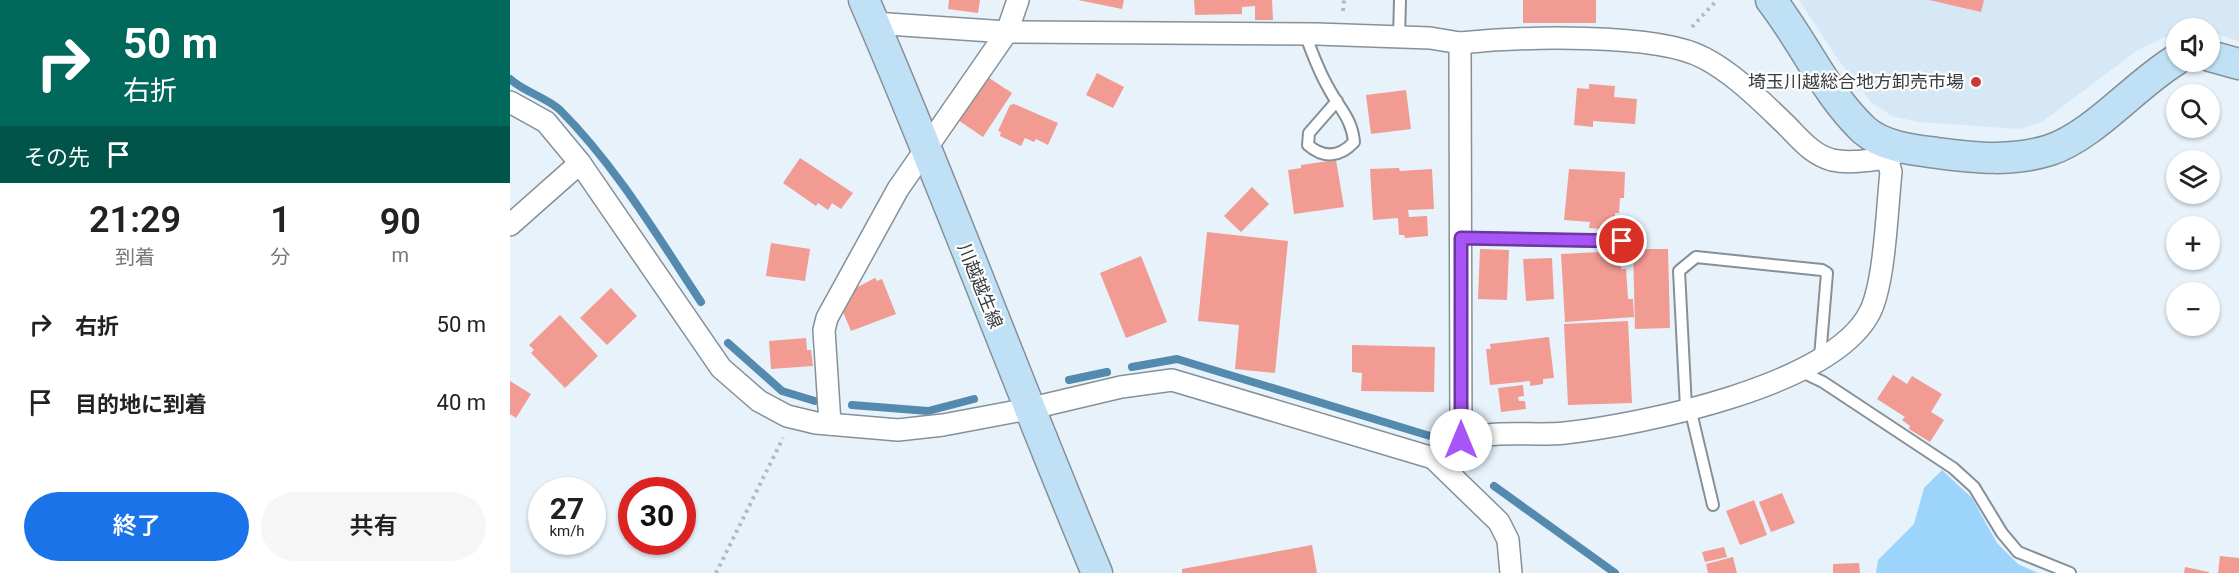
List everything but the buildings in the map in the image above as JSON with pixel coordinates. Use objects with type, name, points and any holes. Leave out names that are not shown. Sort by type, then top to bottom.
[{"type":"main road","points":[[1771,0],[1839,102],[1866,132],[1895,154],[1985,159],[2028,155],[2052,149],[2085,130],[2166,66]]},
{"type":"main road","name":"川越越生線","points":[[868,11],[1028,409],[1097,573]]},
{"type":"main road","points":[[2220,59],[2239,64]]},
{"type":"street","points":[[830,424],[824,330],[827,318],[898,189],[926,152],[1007,32],[1018,0]]},
{"type":"street","points":[[868,11],[1007,32],[1305,34],[1399,37],[1460,43],[1577,39],[1676,47],[1704,58],[1728,74],[1813,151],[1831,159],[1851,161],[1895,154],[1878,291],[1871,311],[1858,332],[1800,372],[1730,399],[1688,408],[1562,433],[1496,434],[1461,440],[1433,458]]},
{"type":"street","points":[[1460,43],[1461,440]]},
{"type":"street","points":[[510,102],[546,122],[580,162],[721,368],[759,401],[793,418],[898,430],[943,425],[1028,409],[1121,387],[1172,380],[1433,458],[1499,522],[1508,540],[1511,573]]},
{"type":"street","points":[[510,225],[580,162]]},
{"type":"lane","points":[[1399,37],[1400,0]]},
{"type":"lane","points":[[1305,34],[1314,60],[1353,126],[1354,142],[1345,151],[1333,156],[1316,152],[1308,145],[1309,133],[1337,101]]},
{"type":"lane","points":[[1461,238],[1622,241]]},
{"type":"lane","points":[[1713,506],[1688,408],[1679,272],[1696,257],[1822,270],[1827,273],[1820,357]]},
{"type":"lane","points":[[1800,372],[1823,382],[1953,468],[1974,487],[2002,533],[2018,552],[2070,573]]},
{"type":"path","points":[[1676,47],[1717,0]]},
{"type":"path","points":[[716,573],[793,418]]},
{"type":"shaded area","name":"埼玉川越総合地方卸売市場","points":[[1799,0],[2239,0],[2239,41],[2220,35],[2220,18],[2166,18],[2166,37],[2138,50],[2042,122],[2020,129],[1918,122],[1892,116],[1871,102],[1839,61]]},
{"type":"shaded area","points":[[1942,470],[1972,498],[1997,543],[2018,564],[2038,573],[1876,573],[1878,560],[1914,524],[1924,488]]},
{"type":"waterway","points":[[510,79],[554,105],[600,154],[701,302]]},
{"type":"waterway","points":[[728,343],[782,391],[815,401]]},
{"type":"waterway","points":[[1132,367],[1177,359],[1430,436]]},
{"type":"waterway","points":[[1069,380],[1107,372]]},
{"type":"waterway","points":[[852,405],[928,411],[974,399]]},
{"type":"waterway","points":[[1494,486],[1615,573]]},
{"type":"place","name":"埼玉川越総合地方卸売市場","points":[[1976,82]]},
{"type":"route","points":[[1461,440],[1461,238],[1622,241]]}]
